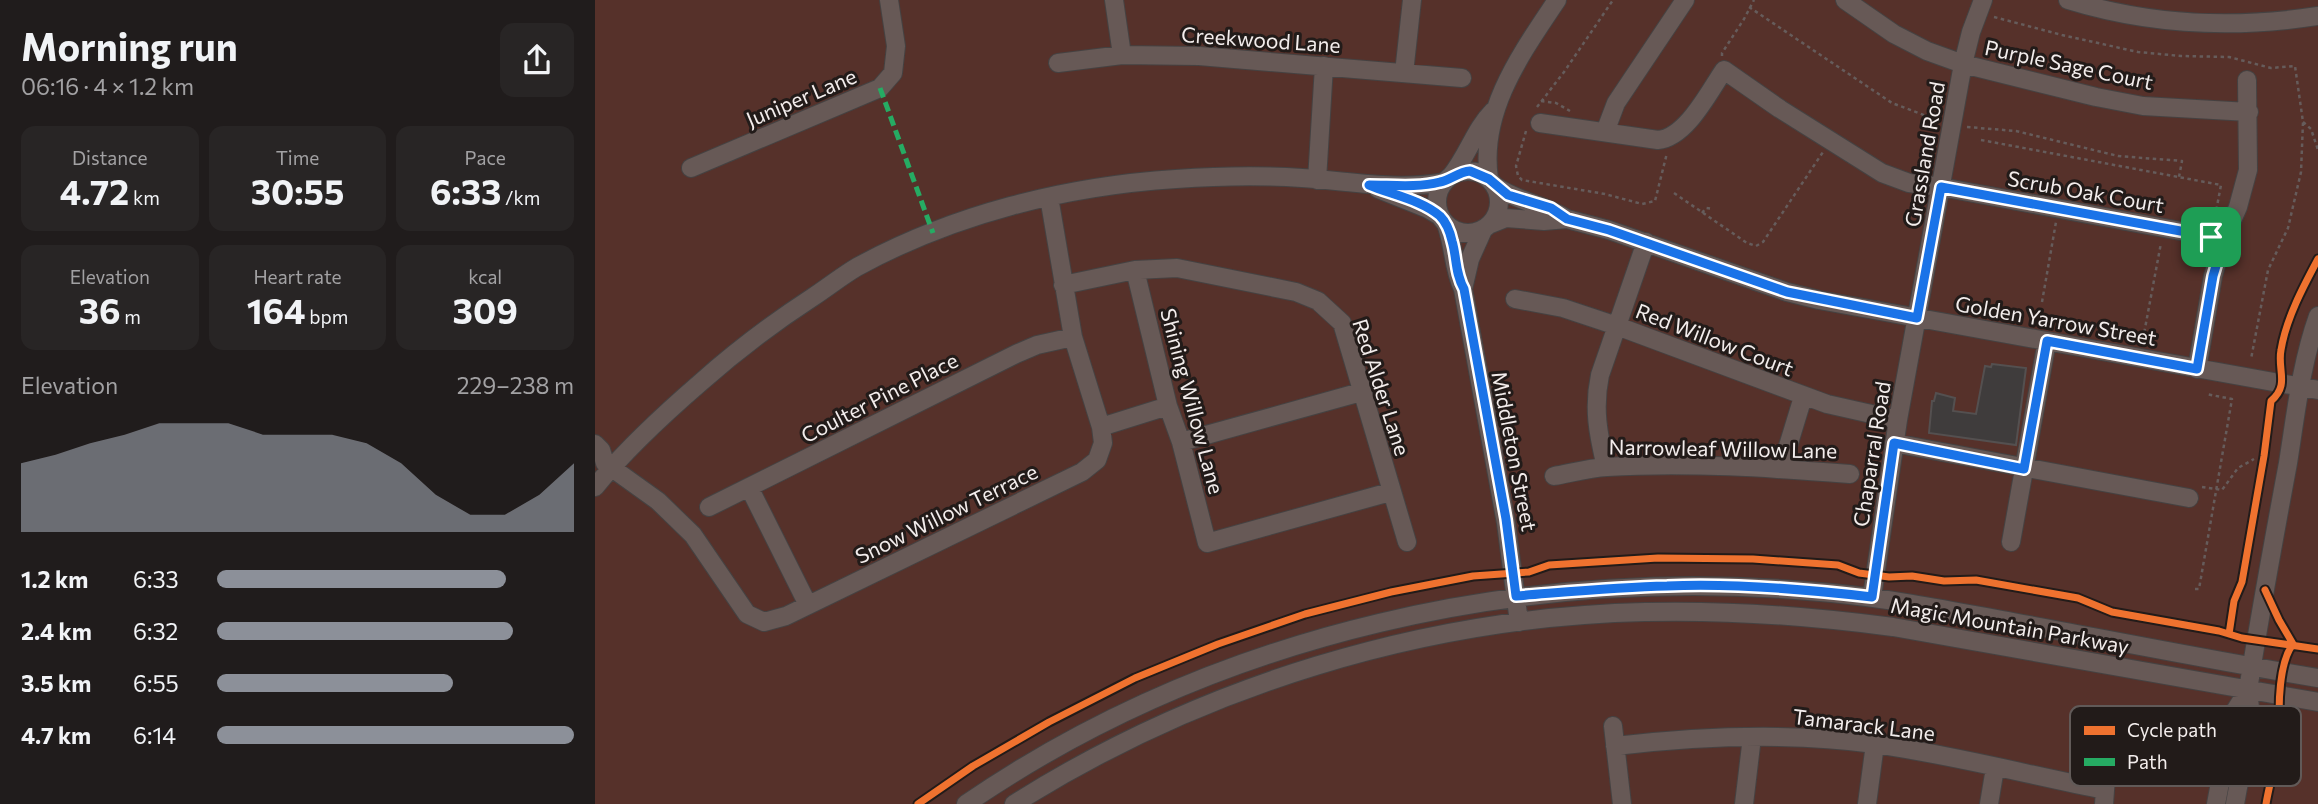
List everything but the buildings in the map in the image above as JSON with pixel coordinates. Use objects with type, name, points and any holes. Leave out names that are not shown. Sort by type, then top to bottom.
[{"type":"street","name":"Juniper Lane","points":[[691,168],[880,88],[893,73],[896,46],[889,0]]},
{"type":"street","points":[[1114,0],[1122,55]]},
{"type":"street","points":[[1404,73],[1412,0]]},
{"type":"street","points":[[1443,220],[1437,197],[1473,143],[1481,123],[1493,111],[1521,54],[1557,0]]},
{"type":"street","points":[[1605,132],[1616,103],[1685,0]]},
{"type":"street","name":"Purple Sage Court","points":[[1845,0],[1894,34],[1927,51],[1963,64],[2143,106],[2249,112]]},
{"type":"street","name":"Grassland Road","points":[[1917,318],[1963,64],[1983,0]]},
{"type":"street","points":[[2067,0],[2139,8],[2228,25],[2273,23],[2318,16]]},
{"type":"street","name":"Creekwood Lane","points":[[1058,63],[1122,55],[1199,56],[1461,78]]},
{"type":"street","points":[[1317,180],[1324,66]]},
{"type":"street","points":[[1540,122],[1658,140],[1672,137],[1682,129],[1724,70]]},
{"type":"street","name":"Scrub Oak Court","points":[[1724,70],[1882,173],[1909,183],[2218,238]]},
{"type":"street","points":[[2197,369],[2218,238],[2238,207],[2248,170],[2247,80]]},
{"type":"street","points":[[1369,185],[1428,208],[1463,233],[1487,227],[1499,206],[1487,147],[1493,111]]},
{"type":"street","points":[[595,488],[604,466],[763,330],[856,268],[956,224],[1015,204],[1049,197],[1111,186],[1176,179],[1241,177],[1369,185],[1427,185],[1470,171],[1492,182]]},
{"type":"street","name":"Golden Yarrow Street","points":[[1492,182],[1508,195],[1551,208],[1567,219],[1646,242],[1787,292],[2318,390]]},
{"type":"street","name":"Snow Willow Terrace","points":[[604,466],[658,501],[693,535],[747,614],[764,622],[786,616],[1082,472],[1097,460],[1103,443],[1101,427],[1073,337],[1049,197]]},
{"type":"street","name":"Golden Yarrow Street","points":[[1487,227],[1506,218],[1567,219]]},
{"type":"street","name":"Middleton Street","points":[[1443,220],[1452,242],[1457,276],[1464,289],[1506,519],[1519,622]]},
{"type":"street","name":"Middleton Street","points":[[1464,289],[1470,259],[1487,227]]},
{"type":"street","points":[[1606,467],[1598,433],[1595,397],[1600,375],[1646,242]]},
{"type":"street","name":"Red Alder Lane","points":[[1063,285],[1135,270],[1177,268],[1296,292],[1318,301],[1342,323],[1407,542]]},
{"type":"street","name":"Shining Willow Lane","points":[[1135,270],[1168,406],[1181,442],[1207,543],[1391,492]]},
{"type":"street","name":"Red Willow Court","points":[[1515,299],[1563,308],[1617,326],[1803,397],[1898,420]]},
{"type":"street","points":[[2250,706],[2248,690],[2292,440],[2298,386],[2308,343],[2318,316]]},
{"type":"street","name":"Chaparral Road","points":[[1872,597],[1894,443],[1917,318]]},
{"type":"street","name":"Coulter Pine Place","points":[[709,507],[1016,354],[1037,345],[1073,337]]},
{"type":"street","points":[[2011,542],[2047,341]]},
{"type":"street","points":[[1181,442],[1361,392]]},
{"type":"street","points":[[1781,469],[1803,397]]},
{"type":"street","points":[[1101,427],[1168,406]]},
{"type":"street","points":[[1894,443],[2024,469],[2192,492]]},
{"type":"street","points":[[595,444],[601,450],[604,466]]},
{"type":"street","name":"Narrowleaf Willow Lane","points":[[1554,476],[1606,467],[1781,469],[1850,474]]},
{"type":"street","points":[[749,487],[808,605]]},
{"type":"street","name":"Magic Mountain Parkway","points":[[966,804],[1063,744],[1144,704],[1225,670],[1312,641],[1397,618],[1516,596],[1719,585],[1872,597],[2318,678]]},
{"type":"street","name":"Magic Mountain Parkway","points":[[1014,804],[1120,745],[1199,709],[1276,679],[1359,654],[1432,637],[1519,622],[1642,612],[1757,613],[1827,618],[1905,629],[2318,702]]},
{"type":"street","points":[[2238,706],[2248,690]]},
{"type":"street","points":[[1613,726],[1622,804]]},
{"type":"street","points":[[1744,804],[1752,737]]},
{"type":"street","name":"Tamarack Lane","points":[[1615,746],[1684,738],[1752,737],[1813,738],[1875,744],[1995,768],[2105,797]]},
{"type":"street","points":[[1867,804],[1875,744]]},
{"type":"street","points":[[1989,804],[1995,768]]},
{"type":"street","points":[[2217,804],[2220,786]]},
{"type":"street","points":[[2235,804],[2238,786]]},
{"type":"path","points":[[1724,70],[1722,53],[1754,0]]},
{"type":"path","points":[[2303,122],[2311,129],[2318,150]]},
{"type":"path","points":[[1981,140],[2221,185],[2218,238]]},
{"type":"path","points":[[1674,193],[1747,243],[1756,246],[1831,141]]},
{"type":"path","points":[[1702,213],[1706,208],[1713,208]]},
{"type":"path","points":[[2042,302],[2058,209]]},
{"type":"path","points":[[2143,339],[2164,228]]},
{"type":"path","points":[[2195,589],[2199,589],[2232,399],[2206,394]]},
{"type":"path","points":[[2192,492],[2222,490],[2229,477],[2253,458]]},
{"type":"shaded area","points":[[595,0],[2318,0],[2318,804],[595,804]]},
{"type":"marked path","points":[[880,88],[933,233]]},
{"type":"cycle path","points":[[2229,634],[2234,601],[2242,582],[2271,401],[2280,389],[2283,338],[2296,303],[2318,259]]},
{"type":"cycle path","points":[[918,804],[973,766],[1049,722],[1135,678],[1218,644],[1305,614],[1391,592],[1473,576],[1529,572],[1549,565],[1658,558],[1753,559],[1838,565],[1859,573],[1889,577],[1912,576],[1944,581],[1976,580],[2078,598],[2112,612],[2219,631],[2242,638],[2318,649]]},
{"type":"cycle path","points":[[2265,590],[2293,644],[2282,673],[2280,706]]},
{"type":"cycle path","points":[[2266,804],[2270,786]]},
{"type":"route","points":[[1460,172],[1480,173],[1508,195],[1551,208],[1567,219],[1609,230],[1787,292],[1917,318],[1941,187],[2211,237],[2224,239],[2213,276],[2197,369],[2047,341],[2024,469],[1894,443],[1872,597],[1719,585],[1516,596],[1506,519],[1469,330],[1464,289],[1457,276],[1452,242],[1446,224],[1428,208],[1369,185],[1427,185],[1444,181],[1460,172]]}]
